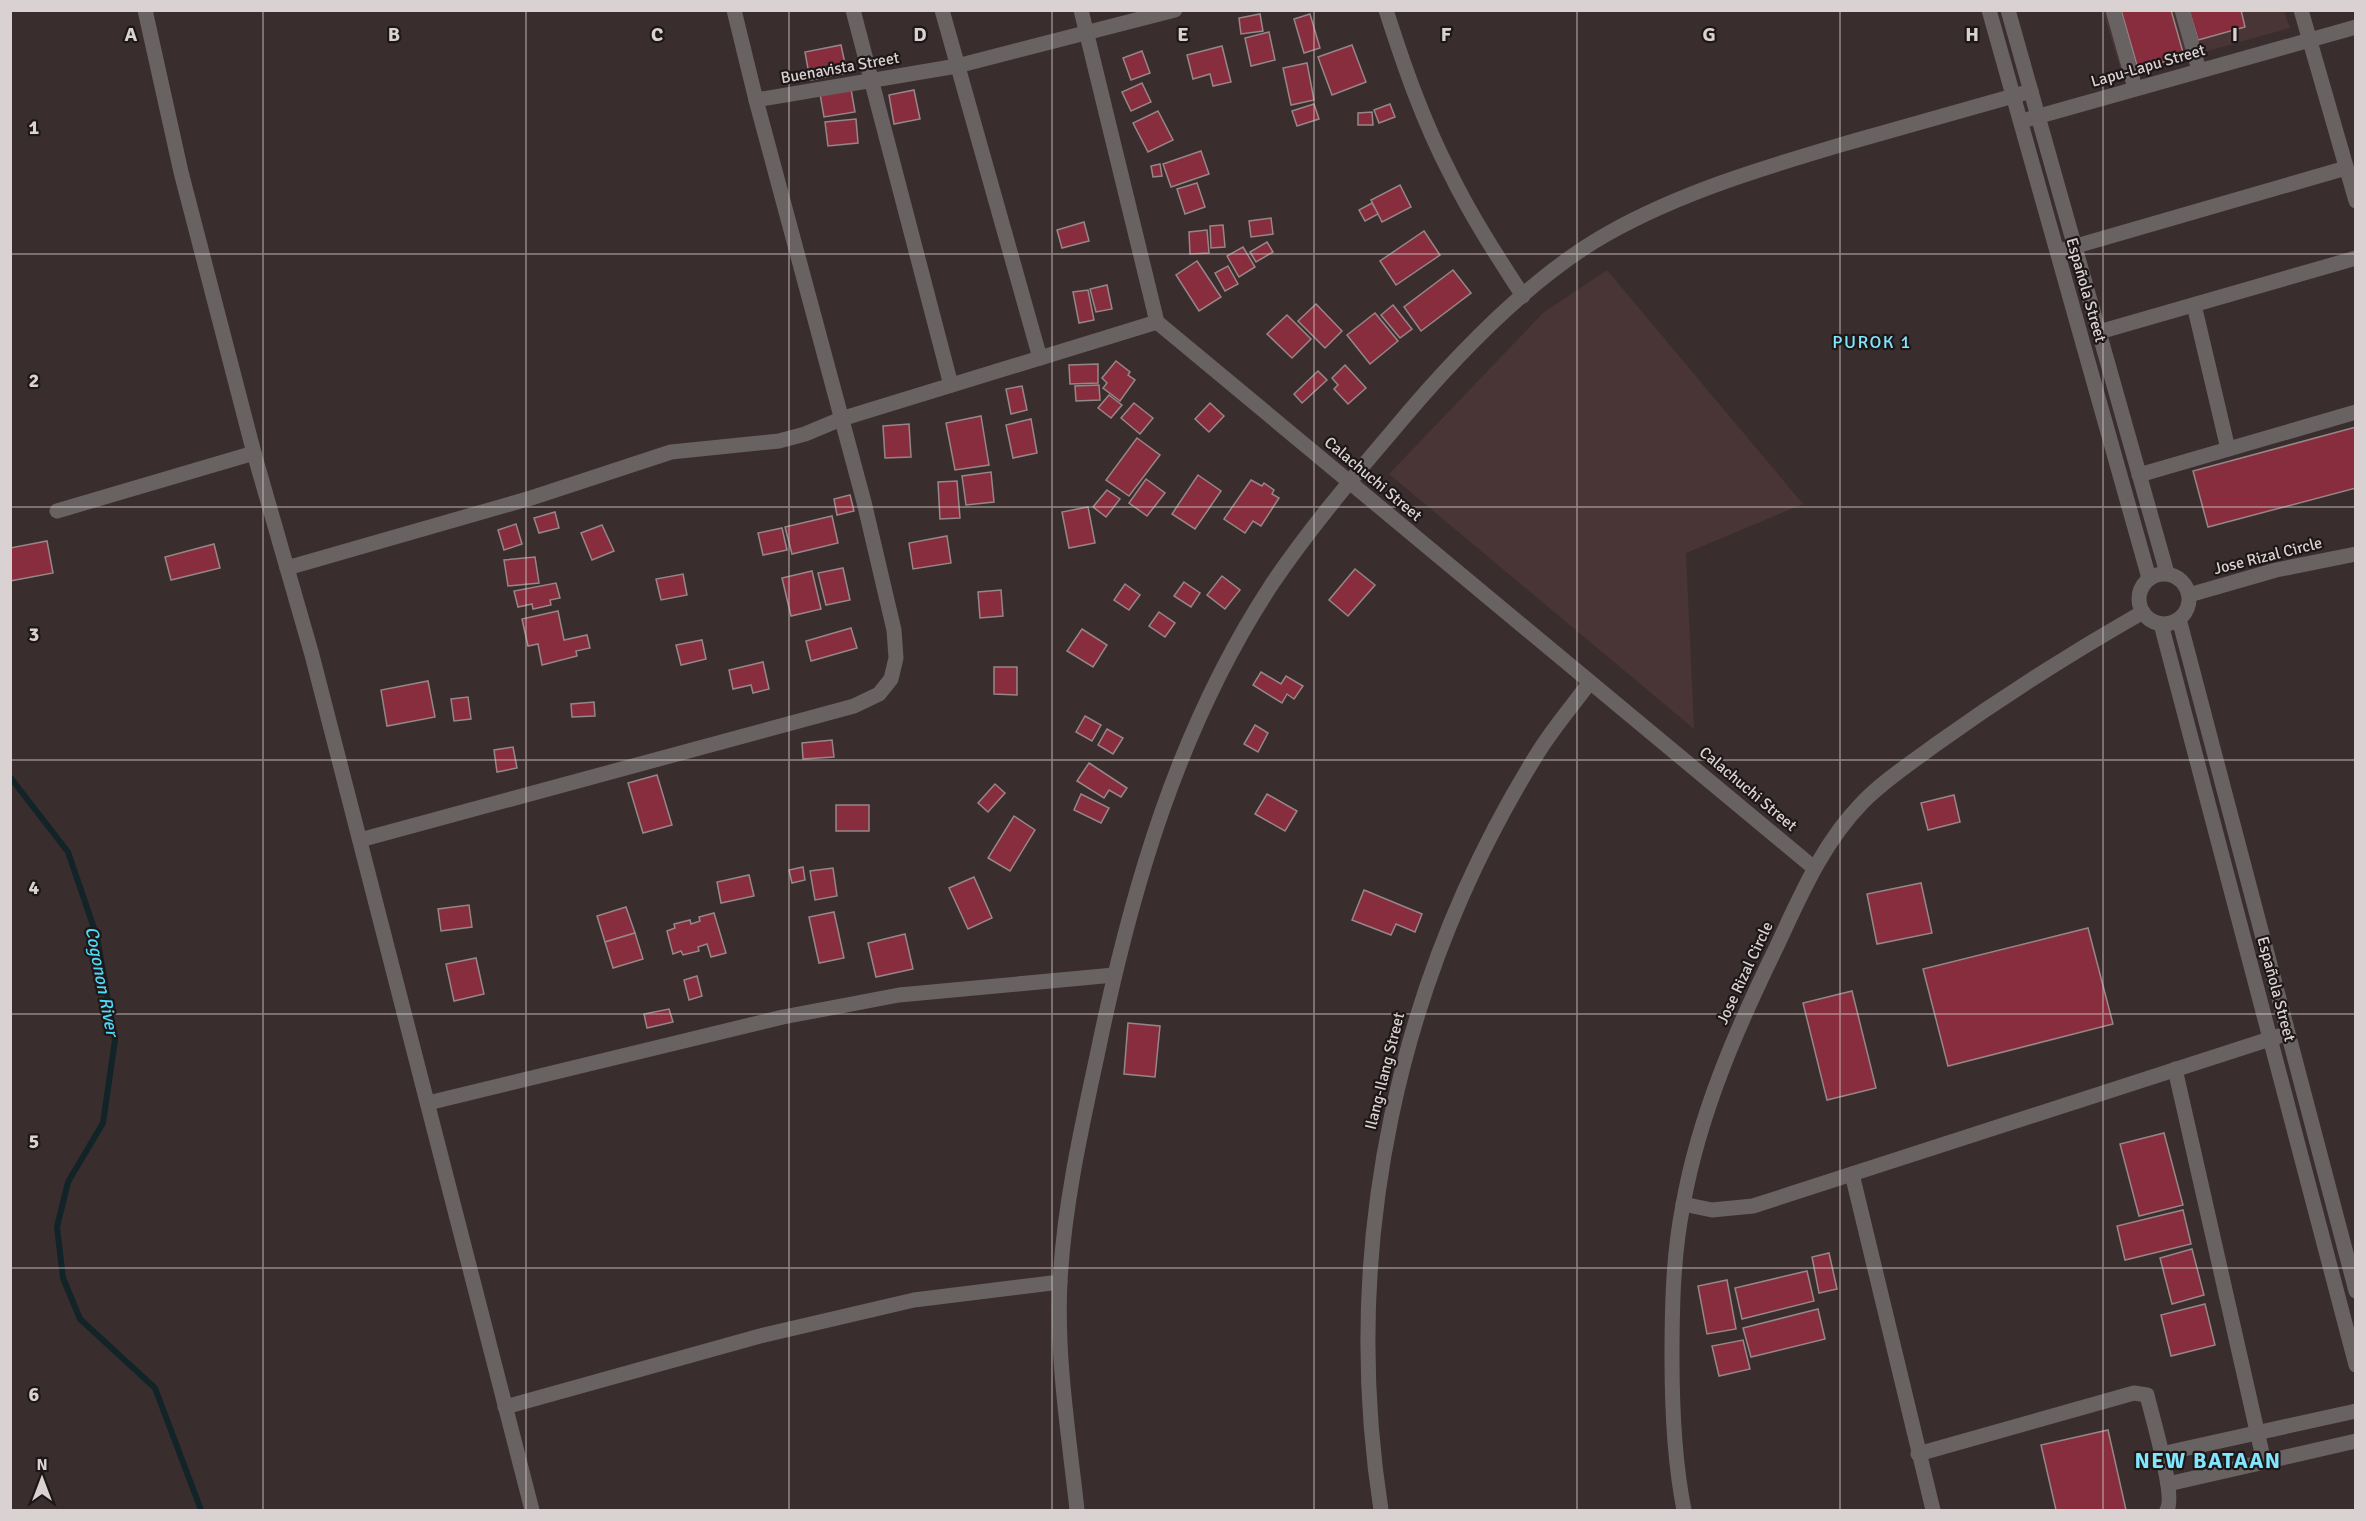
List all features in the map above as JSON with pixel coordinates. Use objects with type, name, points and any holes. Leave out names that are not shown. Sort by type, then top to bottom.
[{"type":"street","points":[[145,10],[181,172],[254,453],[360,840],[532,1510]]},
{"type":"street","points":[[360,840],[854,706],[879,694],[891,679],[896,658],[894,630],[864,501],[734,10]]},
{"type":"street","points":[[853,10],[951,385]]},
{"type":"street","points":[[942,10],[1040,358]]},
{"type":"street","points":[[287,568],[531,498],[671,452],[779,441],[841,419],[1157,322],[1081,10]]},
{"type":"street","name":"Buenavista Street","points":[[756,100],[957,66],[1175,10]]},
{"type":"street","points":[[1386,10],[1406,72],[1449,172],[1478,226],[1523,296]]},
{"type":"street","name":"Española Street","points":[[1989,10],[2149,578]]},
{"type":"street","name":"Española Street","points":[[2008,10],[2167,573]]},
{"type":"street","points":[[2113,10],[2135,88]]},
{"type":"street","points":[[2182,10],[2199,70]]},
{"type":"street","points":[[2301,10],[2355,201]]},
{"type":"street","name":"Lapu-Lapu Street","points":[[2020,121],[2355,27]]},
{"type":"street","points":[[1077,1510],[1062,1357],[1060,1282],[1072,1190],[1113,975],[1157,822],[1182,753],[1218,678],[1272,584],[1349,482],[1417,402],[1523,296],[1562,264],[1606,234],[1658,209],[1787,161],[2031,90]]},
{"type":"street","points":[[2057,252],[2346,168]]},
{"type":"street","points":[[2099,332],[2355,258]]},
{"type":"street","points":[[2194,304],[2228,449]]},
{"type":"street","name":"Calachuchi Street","points":[[1157,322],[1814,868]]},
{"type":"street","points":[[2139,475],[2355,412]]},
{"type":"street","points":[[57,512],[254,453]]},
{"type":"street","name":"Jose Rizal Circle","points":[[2189,594],[2276,570],[2355,555]]},
{"type":"street","points":[[2167,573],[2181,580],[2189,594],[2187,608],[2179,619],[2161,624],[2143,612],[2139,598],[2143,584],[2149,578],[2167,573]]},
{"type":"street","name":"Jose Rizal Circle","points":[[1684,1510],[1676,1470],[1672,1401],[1672,1307],[1683,1204],[1699,1137],[1720,1074],[1739,1026],[1814,868],[1838,831],[1863,801],[1899,772],[2024,684],[2143,612]]},
{"type":"street","name":"Española Street","points":[[2179,619],[2355,1291]]},
{"type":"street","name":"Española Street","points":[[2161,624],[2355,1365]]},
{"type":"street","name":"Ilang-Ilang Street","points":[[1381,1510],[1368,1394],[1368,1288],[1387,1137],[1408,1042],[1431,970],[1503,813],[1540,748],[1590,682]]},
{"type":"street","points":[[428,1103],[795,1015],[899,995],[1113,975]]},
{"type":"street","points":[[1683,1204],[1712,1210],[1731,1210],[1753,1206],[2289,1033]]},
{"type":"street","points":[[2175,1069],[2264,1462]]},
{"type":"street","points":[[1852,1174],[1933,1510]]},
{"type":"street","points":[[506,1407],[760,1336],[914,1300],[1060,1282]]},
{"type":"street","points":[[1918,1454],[2139,1393],[2147,1395],[2168,1484],[2170,1505],[2167,1510]]},
{"type":"street","points":[[2161,1454],[2355,1410]]},
{"type":"street","points":[[2168,1484],[2355,1441]]},
{"type":"shaded area","points":[[2103,11],[2284,11],[2290,28],[2122,75]]},
{"type":"shaded area","points":[[1607,270],[1803,504],[1686,553],[1694,729],[1389,474],[1543,313]]},
{"type":"building","points":[[2121,10],[2171,10],[2184,56],[2138,69]]},
{"type":"building","points":[[2189,10],[2241,10],[2245,27],[2198,40]]},
{"type":"building","points":[[1260,14],[1263,31],[1241,34],[1239,18]]},
{"type":"building","points":[[1310,14],[1320,48],[1304,53],[1294,19]]},
{"type":"building","points":[[1269,32],[1275,60],[1251,66],[1245,38]]},
{"type":"building","points":[[841,45],[847,73],[810,80],[805,52]]},
{"type":"building","points":[[1352,45],[1366,82],[1332,95],[1318,57]]},
{"type":"building","points":[[1222,46],[1231,82],[1213,86],[1210,74],[1193,79],[1187,55]]},
{"type":"building","points":[[1142,51],[1150,73],[1131,80],[1123,58]]},
{"type":"building","points":[[1307,63],[1314,100],[1291,105],[1283,68]]},
{"type":"building","points":[[1142,83],[1151,102],[1131,111],[1122,92]]},
{"type":"building","points":[[851,89],[855,112],[824,117],[820,94]]},
{"type":"building","points":[[914,90],[920,119],[894,124],[889,95]]},
{"type":"building","points":[[1314,104],[1319,119],[1297,126],[1292,111]]},
{"type":"building","points":[[1390,104],[1395,117],[1379,123],[1374,110]]},
{"type":"building","points":[[1158,111],[1173,140],[1148,152],[1133,123]]},
{"type":"building","points":[[1372,112],[1373,125],[1358,125],[1358,113]]},
{"type":"building","points":[[856,119],[858,143],[828,146],[825,122]]},
{"type":"building","points":[[1201,151],[1209,174],[1171,187],[1163,164]]},
{"type":"building","points":[[1160,164],[1162,176],[1153,177],[1151,166]]},
{"type":"building","points":[[1197,183],[1205,207],[1185,214],[1177,189]]},
{"type":"building","points":[[1400,185],[1411,207],[1382,222],[1371,200]]},
{"type":"building","points":[[1372,203],[1378,214],[1365,221],[1359,210]]},
{"type":"building","points":[[1271,218],[1273,234],[1251,237],[1249,221]]},
{"type":"building","points":[[1084,222],[1089,241],[1062,248],[1057,230]]},
{"type":"building","points":[[1223,225],[1225,247],[1211,248],[1210,226]]},
{"type":"building","points":[[1207,230],[1209,253],[1190,254],[1189,232]]},
{"type":"building","points":[[1424,231],[1440,255],[1396,285],[1380,261]]},
{"type":"building","points":[[1267,242],[1273,252],[1256,262],[1250,252]]},
{"type":"building","points":[[1243,247],[1255,267],[1239,277],[1227,256]]},
{"type":"building","points":[[1197,261],[1221,297],[1199,311],[1176,275]]},
{"type":"building","points":[[1228,266],[1238,284],[1225,291],[1215,273]]},
{"type":"building","points":[[1453,270],[1471,293],[1421,331],[1404,307]]},
{"type":"building","points":[[1107,285],[1112,309],[1096,312],[1090,289]]},
{"type":"building","points":[[1088,290],[1094,320],[1079,323],[1073,292]]},
{"type":"building","points":[[1316,304],[1342,331],[1325,348],[1298,321]]},
{"type":"building","points":[[1393,305],[1412,329],[1400,338],[1381,315]]},
{"type":"building","points":[[1375,313],[1398,341],[1370,364],[1347,335]]},
{"type":"building","points":[[1287,315],[1311,339],[1292,358],[1267,334]]},
{"type":"building","points":[[1116,361],[1130,372],[1128,375],[1135,380],[1120,401],[1103,388],[1107,383],[1102,378]]},
{"type":"building","points":[[1098,364],[1098,383],[1070,384],[1069,365]]},
{"type":"building","points":[[1345,365],[1366,388],[1348,404],[1334,389],[1338,385],[1332,378]]},
{"type":"building","points":[[1318,371],[1327,380],[1302,403],[1294,394]]},
{"type":"building","points":[[1099,385],[1100,400],[1076,401],[1075,386]]},
{"type":"building","points":[[1022,386],[1027,410],[1011,414],[1006,389]]},
{"type":"building","points":[[1109,395],[1122,405],[1111,418],[1098,408]]},
{"type":"building","points":[[1134,403],[1153,418],[1140,434],[1121,418]]},
{"type":"building","points":[[1210,403],[1224,416],[1209,432],[1195,419]]},
{"type":"building","points":[[981,416],[989,465],[955,470],[946,423]]},
{"type":"building","points":[[1031,419],[1037,453],[1013,458],[1006,425]]},
{"type":"building","points":[[909,424],[911,457],[885,458],[883,426]]},
{"type":"building","points":[[2356,427],[2356,488],[2208,527],[2193,471]]},
{"type":"building","points":[[1137,438],[1160,455],[1129,496],[1106,480]]},
{"type":"building","points":[[991,472],[994,502],[966,505],[962,476]]},
{"type":"building","points":[[1198,475],[1221,491],[1195,529],[1172,514]]},
{"type":"building","points":[[1146,479],[1165,493],[1147,516],[1129,503]]},
{"type":"building","points":[[1251,480],[1262,486],[1264,483],[1274,490],[1272,494],[1279,498],[1261,526],[1253,521],[1245,533],[1224,519]]},
{"type":"building","points":[[957,481],[960,518],[940,519],[938,482]]},
{"type":"building","points":[[1107,490],[1120,499],[1106,517],[1093,507]]},
{"type":"building","points":[[850,495],[854,511],[837,515],[834,499]]},
{"type":"building","points":[[1088,507],[1095,543],[1069,548],[1062,512]]},
{"type":"building","points":[[555,512],[559,528],[539,533],[534,518]]},
{"type":"building","points":[[832,516],[838,543],[792,554],[785,527]]},
{"type":"building","points":[[516,524],[522,544],[504,550],[498,530]]},
{"type":"building","points":[[602,525],[614,551],[592,560],[581,533]]},
{"type":"building","points":[[782,528],[787,550],[763,555],[758,533]]},
{"type":"building","points":[[947,536],[951,563],[913,569],[909,543]]},
{"type":"building","points":[[47,541],[53,573],[10,581],[10,548]]},
{"type":"building","points":[[214,544],[220,568],[171,580],[165,557]]},
{"type":"building","points":[[535,557],[539,583],[508,586],[504,560]]},
{"type":"building","points":[[843,568],[850,600],[826,605],[818,573]]},
{"type":"building","points":[[1355,569],[1375,585],[1348,616],[1329,600]]},
{"type":"building","points":[[812,571],[821,609],[791,616],[782,578]]},
{"type":"building","points":[[683,574],[687,595],[661,600],[656,579]]},
{"type":"building","points":[[1222,576],[1240,590],[1225,609],[1207,595]]},
{"type":"building","points":[[1184,582],[1200,593],[1191,607],[1174,596]]},
{"type":"building","points":[[556,583],[560,598],[550,600],[551,605],[533,609],[532,604],[518,607],[514,591]]},
{"type":"building","points":[[1125,584],[1140,595],[1129,610],[1114,600]]},
{"type":"building","points":[[1001,590],[1003,616],[980,618],[978,592]]},
{"type":"building","points":[[558,611],[564,640],[587,635],[590,648],[576,651],[577,656],[542,665],[538,644],[528,646],[522,619]]},
{"type":"building","points":[[1159,612],[1175,623],[1165,637],[1149,626]]},
{"type":"building","points":[[851,628],[857,648],[811,661],[806,641]]},
{"type":"building","points":[[1082,629],[1107,645],[1093,667],[1067,651]]},
{"type":"building","points":[[702,640],[706,659],[681,665],[676,645]]},
{"type":"building","points":[[763,662],[769,689],[753,693],[751,685],[733,689],[729,670]]},
{"type":"building","points":[[994,667],[1017,667],[1017,695],[994,694]]},
{"type":"building","points":[[1261,672],[1281,684],[1286,676],[1303,686],[1294,699],[1287,694],[1282,703],[1253,685]]},
{"type":"building","points":[[428,681],[435,717],[387,726],[381,690]]},
{"type":"building","points":[[468,697],[471,719],[454,721],[451,699]]},
{"type":"building","points":[[594,702],[595,716],[572,717],[571,704]]},
{"type":"building","points":[[1085,716],[1101,725],[1092,741],[1076,732]]},
{"type":"building","points":[[1255,725],[1268,733],[1258,752],[1244,744]]},
{"type":"building","points":[[1107,729],[1123,738],[1113,754],[1098,745]]},
{"type":"building","points":[[832,740],[834,757],[803,759],[802,743]]},
{"type":"building","points":[[513,747],[517,768],[497,772],[494,750]]},
{"type":"building","points":[[1089,763],[1127,788],[1121,797],[1109,790],[1104,798],[1077,781]]},
{"type":"building","points":[[657,775],[672,825],[643,833],[628,783]]},
{"type":"building","points":[[995,784],[1005,793],[988,812],[978,803]]},
{"type":"building","points":[[1081,794],[1109,808],[1101,823],[1074,810]]},
{"type":"building","points":[[1267,794],[1297,811],[1285,831],[1255,814]]},
{"type":"building","points":[[1954,795],[1960,822],[1928,830],[1921,803]]},
{"type":"building","points":[[836,805],[869,805],[869,831],[836,831]]},
{"type":"building","points":[[1014,816],[1035,830],[1010,871],[988,858]]},
{"type":"building","points":[[803,867],[805,880],[792,883],[789,870]]},
{"type":"building","points":[[833,868],[837,896],[815,900],[810,871]]},
{"type":"building","points":[[749,875],[754,896],[721,903],[717,882]]},
{"type":"building","points":[[974,877],[992,918],[968,929],[949,888]]},
{"type":"building","points":[[1921,883],[1932,933],[1877,944],[1867,894]]},
{"type":"building","points":[[1364,890],[1422,914],[1415,932],[1396,924],[1391,935],[1352,920]]},
{"type":"building","points":[[469,905],[472,927],[441,931],[438,909]]},
{"type":"building","points":[[626,907],[635,933],[605,942],[597,916]]},
{"type":"building","points":[[834,912],[844,958],[819,963],[809,917]]},
{"type":"building","points":[[714,913],[726,953],[711,957],[707,944],[698,947],[699,951],[683,955],[681,951],[673,954],[667,931],[675,928],[674,924],[690,920],[691,924],[700,921],[699,917]]},
{"type":"building","points":[[2088,928],[2113,1024],[1948,1066],[1923,969]]},
{"type":"building","points":[[635,933],[643,959],[613,968],[605,942]]},
{"type":"building","points":[[905,934],[913,969],[876,977],[868,943]]},
{"type":"building","points":[[476,958],[484,994],[454,1001],[446,964]]},
{"type":"building","points":[[697,976],[702,996],[689,1000],[684,980]]},
{"type":"building","points":[[1852,991],[1876,1088],[1827,1100],[1803,1003]]},
{"type":"building","points":[[669,1009],[673,1022],[647,1028],[644,1014]]},
{"type":"building","points":[[1128,1023],[1160,1026],[1155,1077],[1124,1074]]},
{"type":"building","points":[[2164,1133],[2183,1205],[2139,1216],[2120,1144]]},
{"type":"building","points":[[2183,1210],[2191,1244],[2125,1260],[2117,1226]]},
{"type":"building","points":[[2192,1249],[2204,1295],[2172,1304],[2160,1258]]},
{"type":"building","points":[[1829,1253],[1837,1289],[1819,1293],[1812,1257]]},
{"type":"building","points":[[1807,1271],[1814,1301],[1742,1319],[1735,1288]]},
{"type":"building","points":[[1727,1280],[1736,1329],[1707,1334],[1698,1286]]},
{"type":"building","points":[[2205,1304],[2215,1345],[2171,1356],[2161,1315]]},
{"type":"building","points":[[1818,1309],[1825,1339],[1751,1357],[1743,1328]]},
{"type":"building","points":[[1743,1340],[1750,1369],[1719,1376],[1712,1346]]},
{"type":"building","points":[[2108,1430],[2126,1510],[2056,1510],[2041,1445]]},
{"type":"waterway","name":"Cogonon River","points":[[10,777],[68,852],[97,937],[115,1040],[103,1123],[68,1182],[57,1227],[63,1278],[80,1319],[155,1388],[201,1510]]},
{"type":"district","name":"PUROK 1","points":[[1872,342]]},
{"type":"district","name":"NEW BATAAN","points":[[2208,1460]]}]
